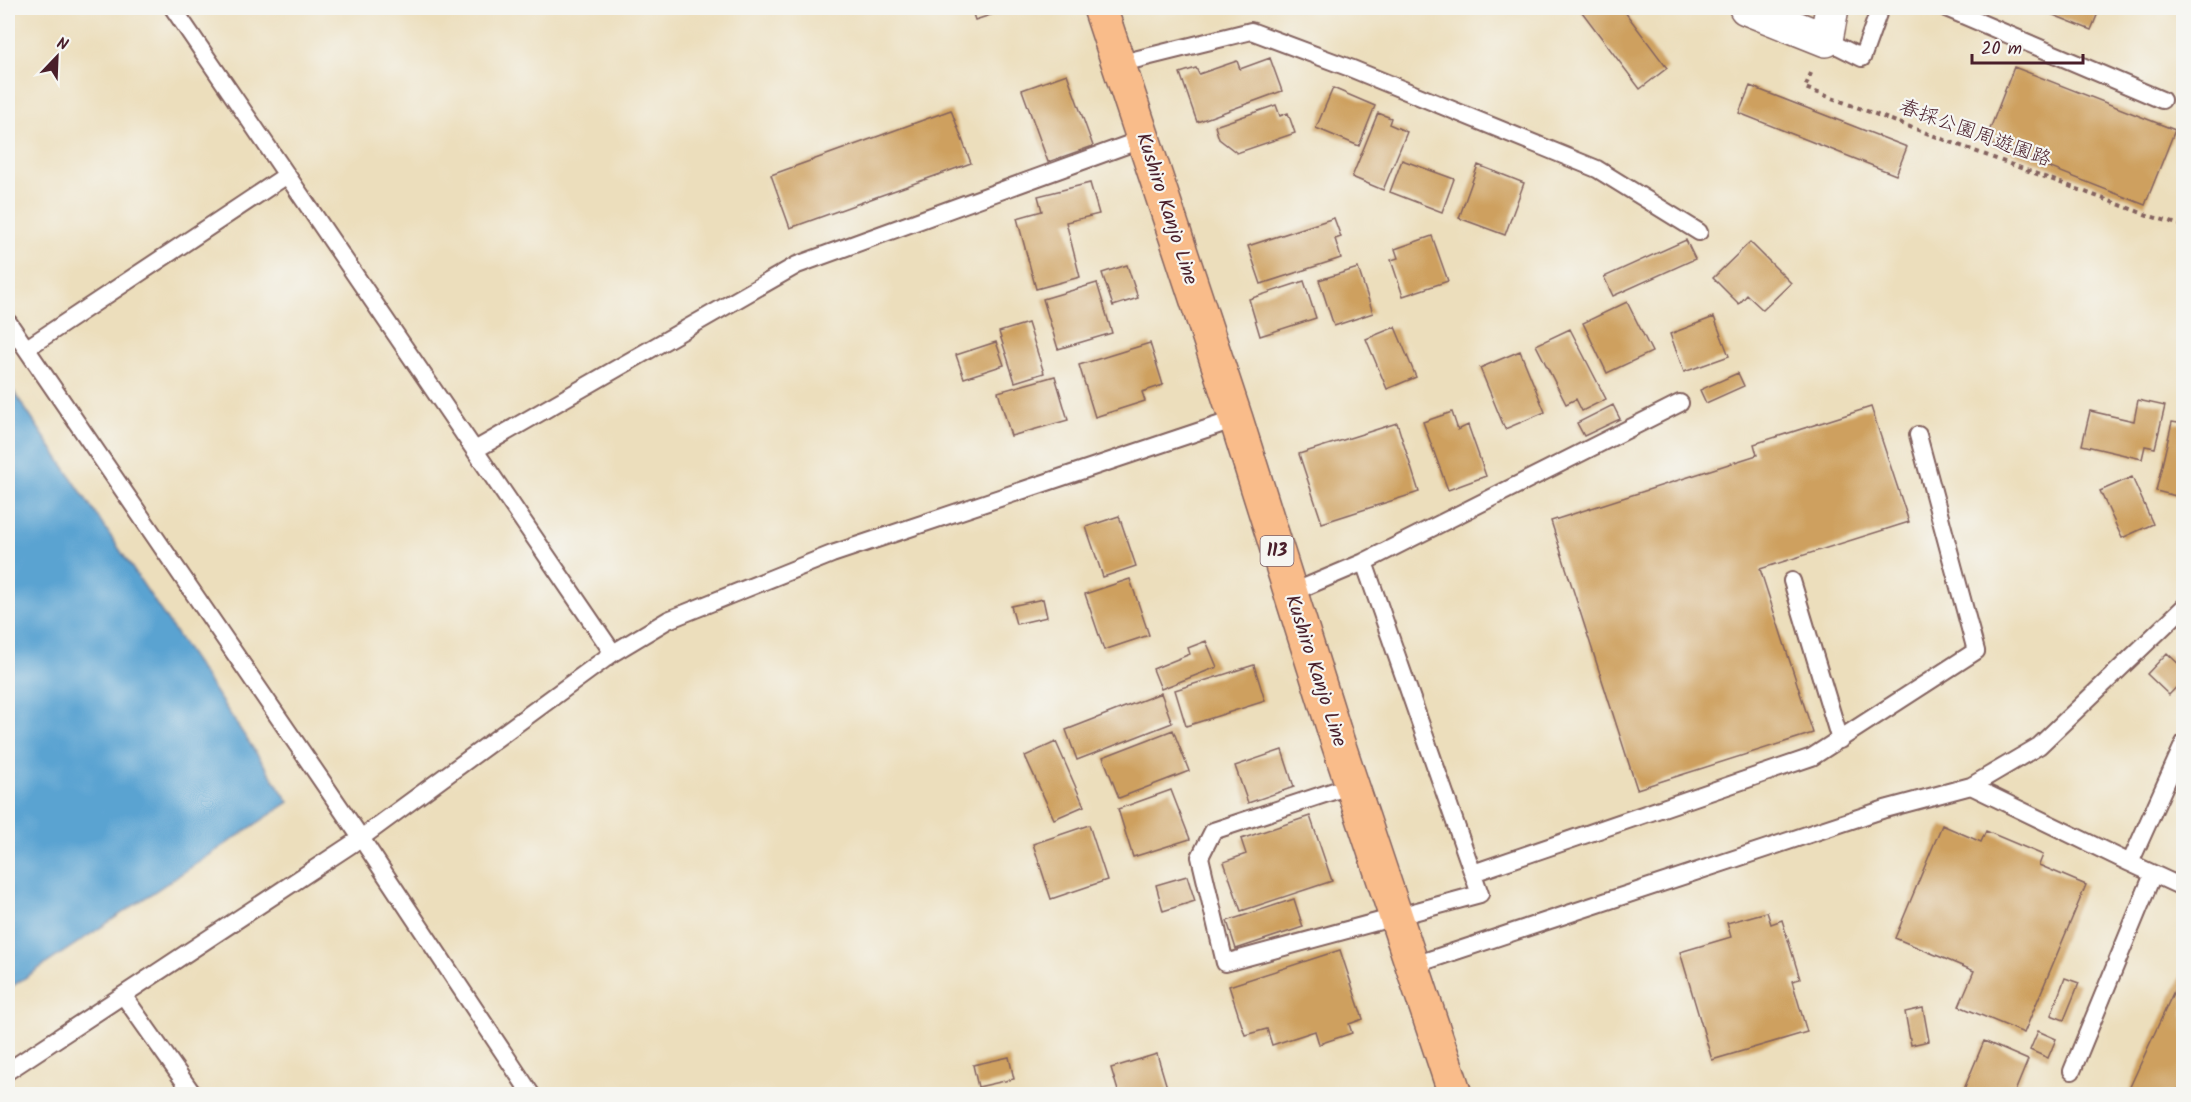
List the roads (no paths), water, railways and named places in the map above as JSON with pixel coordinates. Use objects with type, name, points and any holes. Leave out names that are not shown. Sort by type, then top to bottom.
[{"type":"main road","name":"Kushiro Kanjo Line","points":[[1100,8],[1236,419],[1395,918],[1455,1095]]},
{"type":"street","points":[[1746,8],[1826,40],[1832,8]]},
{"type":"lane","points":[[173,8],[613,653]]},
{"type":"lane","points":[[1826,40],[1862,58],[1880,8]]},
{"type":"lane","points":[[1946,8],[2162,100]]},
{"type":"lane","points":[[1118,64],[1251,31],[1350,68],[1597,169],[1699,232]]},
{"type":"lane","points":[[475,450],[797,265],[1143,139]]},
{"type":"lane","points":[[27,348],[287,175]]},
{"type":"lane","points":[[8,322],[361,838],[531,1095]]},
{"type":"lane","points":[[1291,594],[1364,561],[1680,403]]},
{"type":"lane","points":[[8,1071],[361,838],[613,653],[668,620],[832,554],[1236,419]]},
{"type":"lane","points":[[1473,873],[1812,757],[1976,651],[1918,435]]},
{"type":"lane","points":[[1352,785],[1213,831],[1200,857],[1225,963],[1480,894],[1364,561]]},
{"type":"lane","points":[[1792,581],[1840,740]]},
{"type":"lane","points":[[1411,966],[1885,809],[1971,786],[2039,746],[2184,607]]},
{"type":"lane","points":[[2130,863],[2184,743]]},
{"type":"lane","points":[[1971,786],[2184,888]]},
{"type":"lane","points":[[2072,1071],[2153,874]]},
{"type":"lane","points":[[123,995],[193,1095]]},
{"type":"water","points":[[8,383],[289,802],[8,989]]}]
